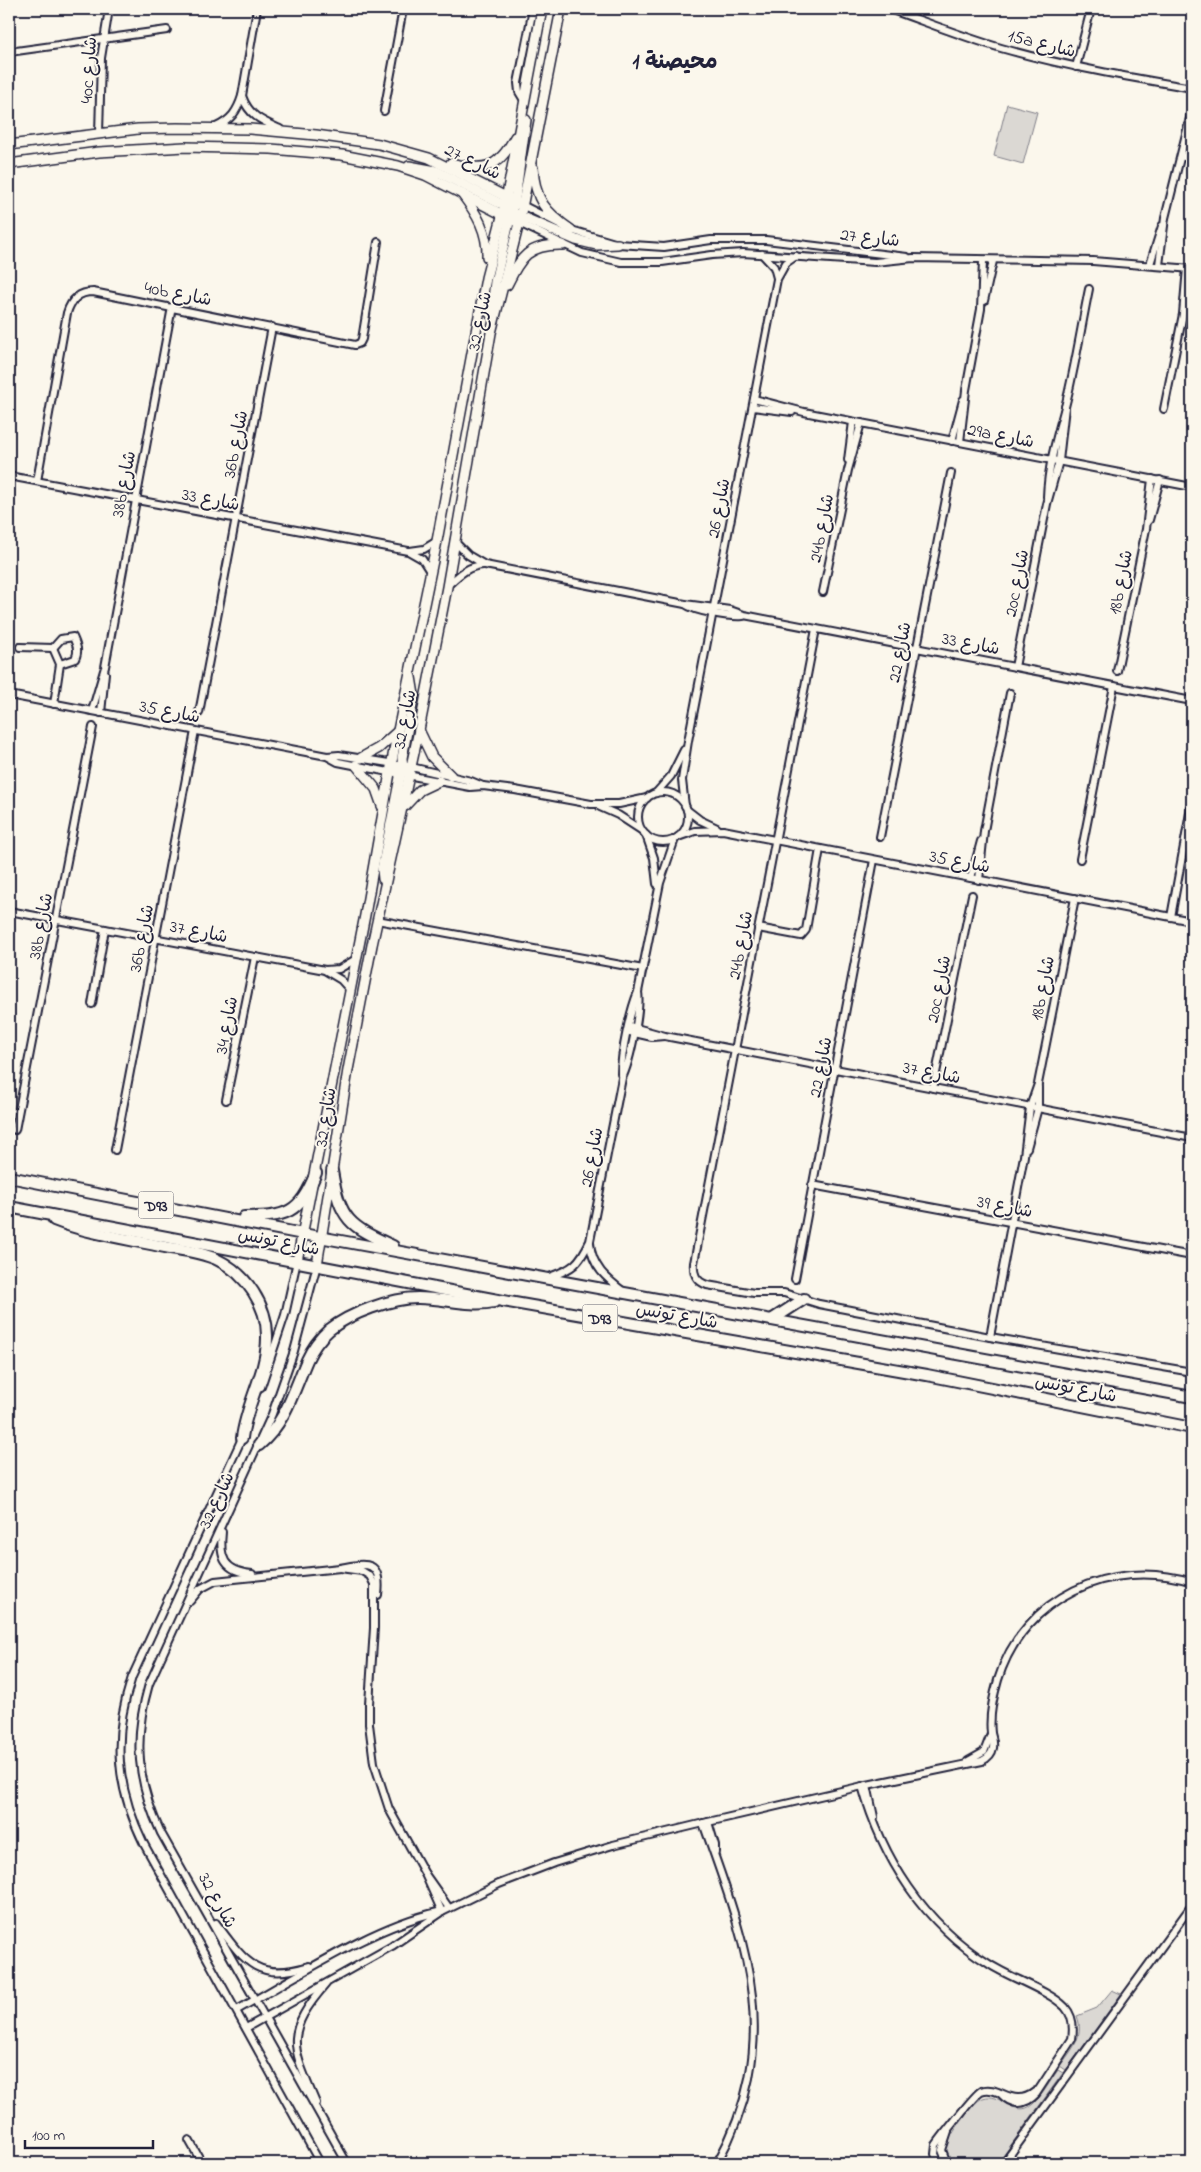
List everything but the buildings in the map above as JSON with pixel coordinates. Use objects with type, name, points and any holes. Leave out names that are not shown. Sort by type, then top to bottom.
[{"type":"main road","points":[[332,1171],[338,1202],[346,1218],[362,1232],[408,1252]]},
{"type":"main road","points":[[222,1217],[268,1217],[284,1214],[298,1205],[304,1198],[316,1172]]},
{"type":"main road","name":"شارع تونس","points":[[9,1177],[303,1234],[1192,1397]]},
{"type":"main road","name":"شارع تونس","points":[[9,1207],[502,1301],[927,1375],[1192,1428]]},
{"type":"main road","points":[[37,1212],[82,1230],[208,1256],[228,1266],[245,1281],[262,1308],[267,1338],[265,1358],[247,1411],[242,1438]]},
{"type":"main road","points":[[259,1445],[279,1423],[310,1354],[318,1341],[328,1330],[340,1322],[385,1304],[406,1299],[428,1298],[479,1304],[502,1301]]},
{"type":"main road","points":[[773,1319],[804,1298]]},
{"type":"street","name":"40c شارع","points":[[99,134],[101,58],[109,9]]},
{"type":"street","points":[[216,128],[228,121],[235,113],[242,96],[257,9]]},
{"type":"street","points":[[384,111],[404,9]]},
{"type":"street","points":[[491,333],[495,282],[512,210],[526,126],[525,102],[519,92],[518,83],[533,9]]},
{"type":"street","name":"شارع 32","points":[[347,2163],[264,2018],[152,1813],[140,1771],[139,1727],[148,1684],[259,1445],[294,1351],[317,1265],[348,1070],[377,920],[403,808],[406,771],[419,730],[447,587],[491,333],[500,299],[512,210],[520,125],[542,9]]},
{"type":"street","name":"شارع 32","points":[[320,2163],[136,1826],[123,1789],[118,1749],[122,1710],[132,1677],[242,1438],[275,1346],[293,1283],[316,1172],[398,731],[431,573],[486,278],[533,156],[561,9]]},
{"type":"street","name":"15a شارع","points":[[889,9],[976,41],[1076,67],[1192,88]]},
{"type":"street","points":[[1076,67],[1092,9]]},
{"type":"street","points":[[9,52],[104,37],[167,30]]},
{"type":"street","points":[[242,96],[245,104],[255,117],[285,131]]},
{"type":"street","points":[[1150,264],[1165,218],[1192,110]]},
{"type":"street","points":[[429,158],[470,168],[488,166],[503,157],[520,125]]},
{"type":"street","name":"شارع 27","points":[[9,145],[138,129],[216,128],[285,131],[379,144],[429,158],[512,210],[563,245],[601,258],[641,263],[728,254],[762,254],[875,262],[913,258]]},
{"type":"street","name":"شارع 27","points":[[9,164],[142,148],[219,147],[342,155],[398,166],[425,175],[461,192],[618,244],[664,247],[711,240],[766,240],[913,258],[983,261],[1093,261],[1150,264],[1190,269]]},
{"type":"street","points":[[533,156],[534,181],[539,199],[547,212],[571,230]]},
{"type":"street","points":[[1181,156],[1192,159]]},
{"type":"street","points":[[398,166],[417,166],[436,171],[576,240],[597,245],[618,244]]},
{"type":"street","points":[[461,192],[477,216],[486,238],[486,278]]},
{"type":"street","points":[[1160,265],[1165,218]]},
{"type":"street","name":"40b شارع","points":[[37,482],[67,313],[71,302],[81,294],[93,292],[355,345],[360,343],[362,338],[378,242]]},
{"type":"street","points":[[500,299],[517,265],[526,254],[540,246],[563,245]]},
{"type":"street","points":[[762,254],[774,267],[777,279]]},
{"type":"street","name":"شارع 26","points":[[686,808],[682,780],[688,742],[777,279],[786,263],[796,256]]},
{"type":"street","points":[[981,309],[983,261]]},
{"type":"street","points":[[960,442],[966,390],[981,309],[993,261]]},
{"type":"street","points":[[1164,409],[1190,269]]},
{"type":"street","points":[[1182,314],[1192,284]]},
{"type":"street","name":"20c شارع","points":[[1015,667],[1089,289]]},
{"type":"street","name":"38b شارع","points":[[101,713],[105,667],[172,307]]},
{"type":"street","name":"36b شارع","points":[[199,713],[272,327]]},
{"type":"street","points":[[952,441],[966,390]]},
{"type":"street","name":"29a شارع","points":[[754,399],[853,422],[1192,487]]},
{"type":"street","name":"29a شارع","points":[[753,407],[804,412]]},
{"type":"street","name":"24b شارع","points":[[848,470],[853,422]]},
{"type":"street","name":"24b شارع","points":[[823,592],[848,470],[861,423]]},
{"type":"street","name":"شارع 22","points":[[880,837],[915,648],[951,473]]},
{"type":"street","name":"شارع 33","points":[[9,476],[408,551],[424,549],[437,541]]},
{"type":"street","name":"18b شارع","points":[[1117,671],[1146,528],[1152,479]]},
{"type":"street","name":"18b شارع","points":[[1146,528],[1160,480]]},
{"type":"street","name":"شارع 33","points":[[454,541],[473,560],[484,565],[684,604],[692,608],[713,610],[733,616],[744,615],[1192,701]]},
{"type":"street","name":"شارع 33","points":[[408,551],[422,559],[431,573]]},
{"type":"street","points":[[447,587],[462,572],[484,565]]},
{"type":"street","name":"24b شارع","points":[[784,1293],[754,1293],[704,1284],[695,1276],[693,1266],[816,629]]},
{"type":"street","points":[[53,648],[61,639],[73,637],[78,648],[74,659],[60,664]]},
{"type":"street","points":[[20,647],[53,648]]},
{"type":"street","points":[[53,648],[60,664],[54,704]]},
{"type":"street","name":"38b شارع","points":[[92,711],[105,667]]},
{"type":"street","points":[[385,884],[382,869],[406,771],[414,691],[410,675]]},
{"type":"street","points":[[1080,860],[1114,686]]},
{"type":"street","points":[[971,878],[984,831],[1010,693]]},
{"type":"street","name":"شارع 35","points":[[9,695],[327,756],[339,755],[359,762],[391,768]]},
{"type":"street","name":"38b شارع","points":[[15,1130],[93,727]]},
{"type":"street","points":[[419,730],[432,757],[451,776]]},
{"type":"street","name":"36b شارع","points":[[115,1150],[157,939],[195,731]]},
{"type":"street","points":[[383,812],[380,797],[359,762],[398,731]]},
{"type":"street","name":"شارع 26","points":[[654,794],[671,776],[688,742]]},
{"type":"street","points":[[391,768],[439,781],[470,787],[483,786]]},
{"type":"street","points":[[406,771],[451,776],[483,786],[591,804],[619,804],[647,798],[661,792],[676,796],[686,808],[687,825],[676,838],[659,842],[618,815],[591,804]]},
{"type":"street","points":[[403,808],[420,790],[439,781]]},
{"type":"street","points":[[644,833],[638,817],[639,810],[647,798]]},
{"type":"street","points":[[1170,917],[1192,802]]},
{"type":"street","name":"شارع 35","points":[[686,808],[700,820],[723,830],[1192,921]]},
{"type":"street","name":"شارع 35","points":[[676,838],[695,831],[723,830]]},
{"type":"street","points":[[979,880],[984,831]]},
{"type":"street","name":"شارع 26","points":[[644,833],[656,870],[657,895]]},
{"type":"street","name":"شارع 26","points":[[625,1292],[597,1268],[590,1252],[590,1241],[622,1078],[622,1066],[639,1006],[638,992],[657,895],[664,866],[676,838]]},
{"type":"street","points":[[758,928],[802,936],[806,930],[820,849]]},
{"type":"street","name":"شارع 22","points":[[795,1279],[874,860]]},
{"type":"street","name":"20c شارع","points":[[933,1088],[972,895]]},
{"type":"street","name":"18b شارع","points":[[990,1337],[1024,1156],[1030,1107],[1038,1084],[1075,898]]},
{"type":"street","name":"شارع 37","points":[[9,911],[325,970],[339,969],[356,959]]},
{"type":"street","points":[[377,920],[643,969]]},
{"type":"street","points":[[92,1004],[105,929]]},
{"type":"street","name":"شارع 34","points":[[226,1100],[255,957]]},
{"type":"street","name":"شارع 37","points":[[325,970],[336,976],[350,990]]},
{"type":"street","name":"شارع 37","points":[[631,1029],[652,1037],[665,1036],[735,1049],[1192,1138]]},
{"type":"street","name":"18b شارع","points":[[1024,1156],[1038,1108],[1038,1084]]},
{"type":"street","name":"شارع 39","points":[[812,1185],[1192,1256]]},
{"type":"street","name":"شارع 26","points":[[547,1278],[571,1268],[577,1263],[590,1241]]},
{"type":"street","points":[[784,1293],[818,1304],[990,1337],[1192,1372]]},
{"type":"street","points":[[784,1293],[792,1306]]},
{"type":"street","points":[[222,1525],[220,1549],[226,1563],[239,1572],[261,1576]]},
{"type":"street","points":[[183,1610],[194,1595],[207,1585],[224,1580],[340,1568],[362,1571],[372,1580],[374,1589],[374,1628],[369,1724],[374,1763],[389,1808],[442,1912]]},
{"type":"street","points":[[246,2028],[407,1937],[449,1908],[499,1884],[554,1863],[613,1845],[705,1822],[958,1765],[982,1762],[989,1757],[994,1744],[991,1734],[993,1699],[1003,1666],[1018,1639],[1050,1605],[1078,1588],[1100,1580],[1123,1575],[1158,1574],[1192,1582]]},
{"type":"street","points":[[865,1786],[874,1819],[898,1871],[921,1904],[936,1921],[988,1964],[1053,1999],[1064,2007],[1070,2014],[1074,2030],[1072,2039],[1036,2094],[1025,2102],[1012,2102],[992,2090],[976,2094],[939,2141],[935,2150],[939,2163]]},
{"type":"street","points":[[705,1822],[715,1845],[715,1853],[748,1964],[754,2018],[751,2064],[744,2099],[735,2126],[717,2163]]},
{"type":"street","points":[[424,1874],[433,1882],[449,1908]]},
{"type":"street","points":[[1004,2163],[1192,1905]]},
{"type":"street","points":[[202,1906],[238,1953],[247,1962],[258,1968],[282,1972],[322,1962]]},
{"type":"street","points":[[237,2010],[322,1962],[387,1929],[413,1919],[442,1912]]},
{"type":"street","points":[[329,2134],[300,2066],[296,2053],[295,2039],[303,2013],[330,1979]]},
{"type":"street","points":[[947,2163],[942,2150],[948,2131]]},
{"type":"street","points":[[189,2140],[202,2163]]},
{"type":"shaded area","points":[[1007,104],[1037,112],[1023,164],[994,156]]},
{"type":"shaded area","points":[[1112,1990],[1121,1994],[1066,2070],[1060,2066],[1076,2043],[1079,2030],[1077,2016],[1097,2008]]},
{"type":"shaded area","points":[[1058,2070],[1063,2073],[998,2163],[951,2163],[946,2150],[947,2142],[973,2105],[983,2098],[990,2097],[1020,2109],[1026,2108],[1033,2104],[1040,2096]]},
{"type":"district","name":"محيصنة 1","points":[[675,60]]}]
